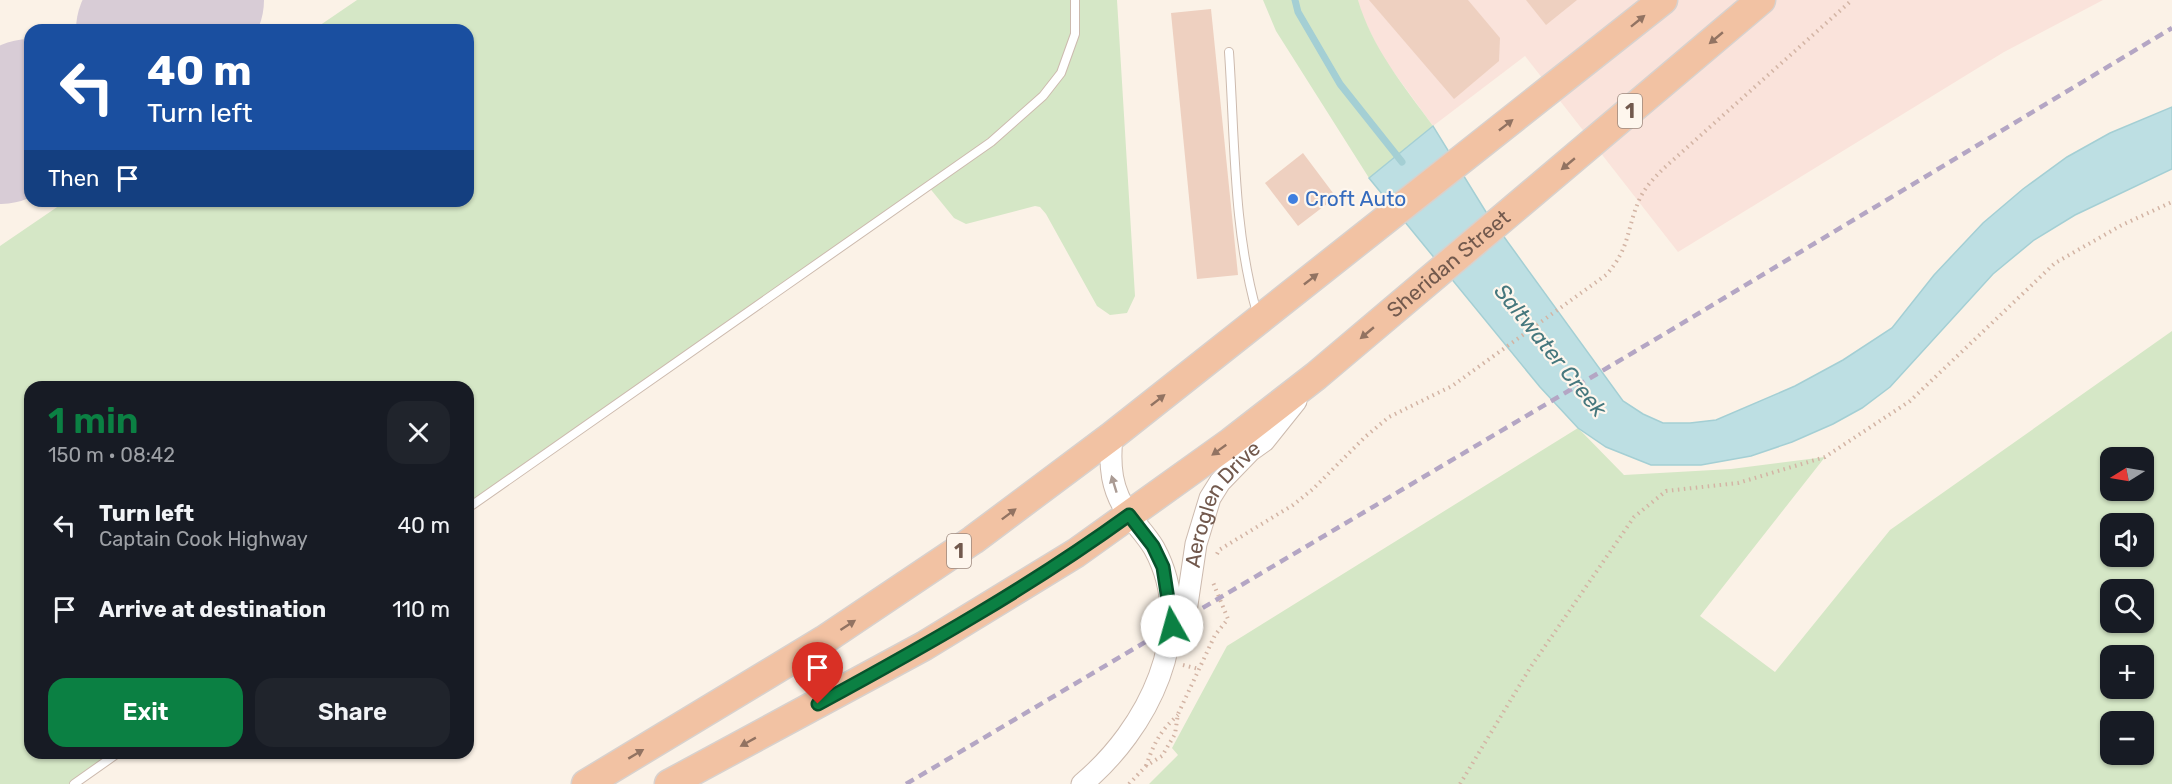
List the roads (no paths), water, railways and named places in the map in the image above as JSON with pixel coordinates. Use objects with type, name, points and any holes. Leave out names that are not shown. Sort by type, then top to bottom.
[{"type":"highway","name":"1","points":[[586,784],[850,623],[974,540],[1112,436],[1663,0]]},
{"type":"highway","name":"Sheridan Street","points":[[1129,515],[1231,442],[1316,376],[1761,0]]},
{"type":"highway","name":"1","points":[[669,784],[924,646],[1076,554],[1129,515]]},
{"type":"street","name":"Aeroglen Drive","points":[[1166,653],[1185,618],[1196,544],[1210,498],[1220,482],[1264,441],[1316,376]]},
{"type":"street","name":"Aeroglen Drive","points":[[1082,784],[1121,746],[1135,725],[1153,693],[1172,626],[1163,567],[1153,546],[1120,502],[1110,472],[1112,436]]},
{"type":"lane","points":[[474,504],[991,142],[1043,96],[1061,73],[1076,34],[1075,0]]},
{"type":"lane","points":[[1229,52],[1241,236],[1248,280],[1259,320]]},
{"type":"lane","points":[[74,784],[109,759]]},
{"type":"water","points":[[2172,107],[2172,169],[2075,215],[2034,240],[1993,274],[1890,387],[1862,408],[1792,442],[1751,456],[1701,465],[1651,465],[1606,447],[1578,428],[1540,387],[1369,178],[1433,126],[1486,212],[1623,401],[1663,423],[1690,423],[1716,420],[1795,386],[1843,360],[1892,328],[1934,275],[1983,223],[2023,189],[2067,157],[2110,133]]},
{"type":"waterway","name":"Saltwater Creek","points":[[1295,0],[1298,12],[1340,84],[1402,162]]},
{"type":"railway","points":[[906,784],[1666,333],[2172,28]]},
{"type":"place","name":"Croft Auto","points":[[1293,199]]}]
